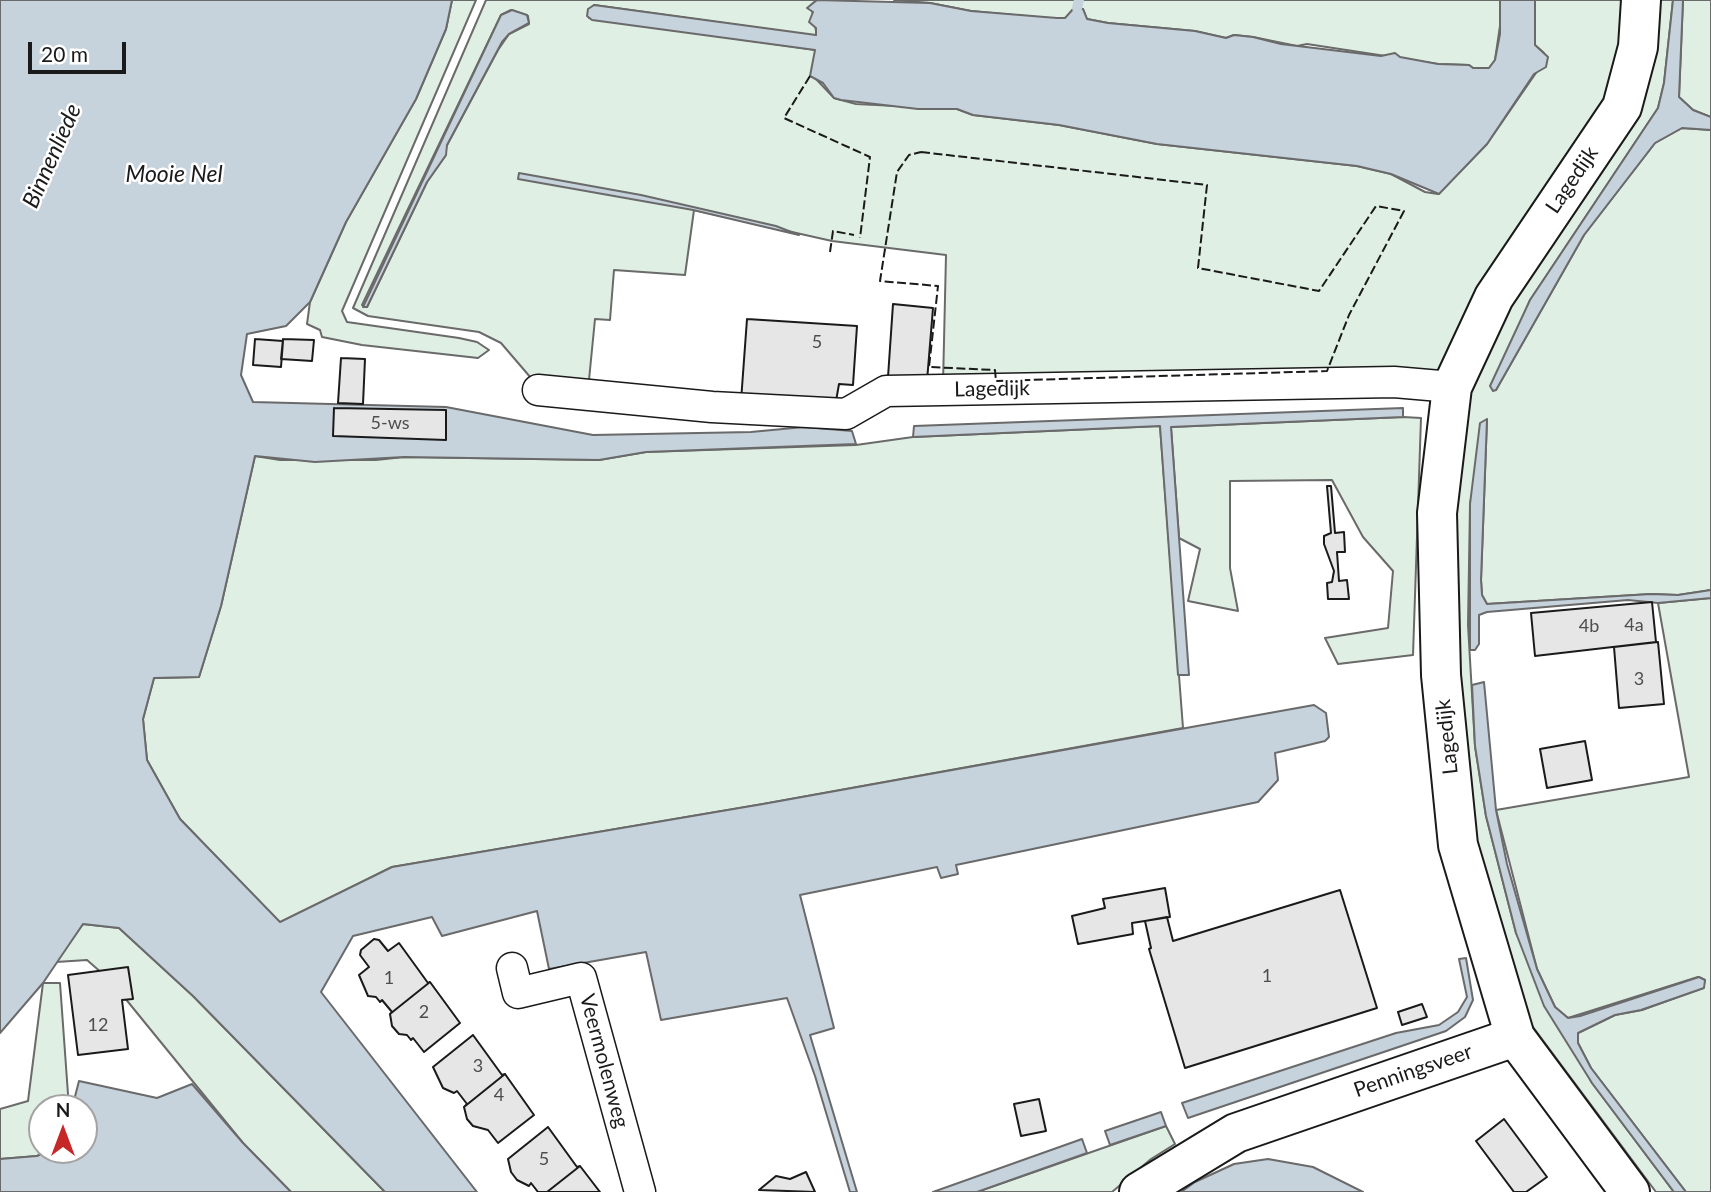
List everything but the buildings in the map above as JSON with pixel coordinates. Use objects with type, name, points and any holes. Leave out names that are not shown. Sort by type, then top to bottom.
[{"type":"street","name":"Lagedijk","points":[[1515,1037],[1458,845],[1441,675],[1437,513],[1452,387],[1494,297],[1622,107],[1639,47],[1642,0]]},
{"type":"street","name":"Lagedijk","points":[[538,390],[712,407],[846,414],[886,391],[1394,383],[1452,387]]},
{"type":"street","name":"Veermolenweg","points":[[512,968],[518,993],[581,978],[640,1192]]},
{"type":"street","name":"Penningsveer","points":[[1139,1192],[1236,1133],[1515,1037]]},
{"type":"street","points":[[1515,1037],[1630,1192]]},
{"type":"green space","points":[[452,0],[476,0],[342,311],[347,322],[459,338],[477,342],[489,350],[478,358],[362,345],[322,337],[320,330],[307,324],[310,302],[346,222],[416,99],[446,29]]},
{"type":"green space","points":[[486,0],[817,0],[811,5],[817,36],[594,5],[589,18],[816,50],[815,78],[834,98],[856,104],[957,109],[973,115],[1059,125],[1157,144],[1357,166],[1391,174],[1425,192],[1438,194],[1487,144],[1538,70],[1544,53],[1535,45],[1535,0],[1624,0],[1622,35],[1604,101],[1442,374],[943,384],[946,255],[832,241],[694,210],[685,275],[614,270],[610,320],[595,319],[588,390],[531,378],[501,343],[479,332],[368,316],[353,308]],"holes":[[[511,10],[528,16],[529,24],[509,34],[498,50],[446,147],[446,155],[427,182],[367,307],[362,305],[501,15]]]},
{"type":"green space","points":[[894,0],[1500,0],[1501,19],[1495,60],[1489,68],[1473,68],[1469,65],[1438,64],[1307,44],[1297,46],[1253,37],[1234,35],[1226,38],[1195,31],[1108,23],[1087,19],[1083,9],[1074,8],[1066,18],[1057,19]]},
{"type":"green space","points":[[1654,0],[1673,0],[1664,83],[1658,108],[1530,300],[1496,390],[1584,235],[1655,143],[1682,128],[1711,130],[1711,590],[1678,595],[1651,594],[1487,604],[1482,595],[1481,580],[1487,420],[1470,504],[1468,625],[1475,746],[1486,816],[1516,933],[1592,1083],[1674,1192],[1656,1192],[1524,1015],[1474,836],[1447,533],[1466,396]]},
{"type":"green space","points":[[1683,0],[1711,0],[1711,117],[1693,110],[1679,97]]},
{"type":"green space","points":[[1421,418],[1413,655],[1338,664],[1325,638],[1388,628],[1393,571],[1363,537],[1332,480],[1230,481],[1230,568],[1238,611],[1188,601],[1200,549],[1179,538],[1171,427]]},
{"type":"green space","points":[[1160,426],[1183,728],[763,804],[392,867],[280,923],[180,819],[147,760],[143,719],[154,678],[199,677],[221,606],[255,456],[280,460],[376,460],[404,457],[599,460],[646,452],[856,445],[913,437]]},
{"type":"green space","points":[[1711,598],[1711,1192],[1686,1192],[1591,1068],[1578,1043],[1578,1033],[1615,1015],[1642,1010],[1703,988],[1705,980],[1698,977],[1568,1018],[1555,1007],[1537,969],[1496,810],[1689,777],[1658,603]]},
{"type":"green space","points":[[83,924],[119,928],[193,996],[385,1192],[291,1192],[243,1143],[111,981],[87,960],[56,962]]},
{"type":"green space","points":[[43,983],[60,983],[68,1094],[29,1094]]},
{"type":"green space","points":[[28,1101],[28,1157],[0,1159],[0,1109]]},
{"type":"green space","points":[[1166,1126],[1175,1144],[1151,1159],[1112,1192],[977,1192]]},
{"type":"water","name":"Mooie Nel","points":[[0,0],[452,0],[446,29],[416,99],[346,222],[310,302],[286,326],[247,334],[241,375],[253,402],[446,407],[593,435],[751,432],[804,427],[852,431],[856,444],[646,452],[599,460],[404,457],[315,462],[255,456],[221,606],[199,677],[154,678],[143,719],[147,760],[180,819],[280,922],[392,867],[763,804],[1314,705],[1326,713],[1329,737],[1325,741],[1275,753],[1278,780],[1258,802],[956,865],[958,874],[941,878],[937,867],[800,895],[834,1028],[810,1035],[857,1192],[850,1192],[815,1076],[787,998],[661,1020],[646,952],[549,969],[537,911],[442,936],[432,917],[353,936],[321,992],[477,1192],[385,1192],[193,996],[119,928],[83,924],[43,983],[0,1033]]},
{"type":"water","points":[[817,0],[930,3],[971,11],[1057,18],[1065,18],[1074,8],[1083,9],[1087,19],[1108,23],[1195,31],[1226,38],[1234,35],[1253,37],[1281,44],[1381,56],[1395,53],[1400,57],[1438,64],[1489,68],[1495,60],[1500,34],[1500,0],[1535,0],[1535,45],[1548,57],[1546,67],[1534,74],[1487,144],[1439,194],[1391,174],[1357,166],[1157,144],[1059,125],[973,115],[957,109],[918,109],[841,100],[834,98],[823,83],[810,76],[815,50],[592,20],[587,16],[588,9],[594,5],[816,35],[816,28],[809,22],[813,12],[807,8]]},
{"type":"water","points":[[1673,0],[1683,0],[1679,97],[1693,110],[1711,117],[1711,130],[1682,128],[1655,143],[1584,235],[1493,391],[1490,386],[1530,300],[1658,108],[1664,83]]},
{"type":"water","points":[[512,10],[527,15],[529,23],[509,34],[502,42],[447,145],[446,155],[427,182],[367,307],[363,307],[501,15]]},
{"type":"water","points":[[519,173],[641,195],[776,226],[799,235],[693,210],[518,179]]},
{"type":"water","points":[[1403,408],[1403,417],[1171,427],[1189,675],[1178,675],[1160,426],[913,437],[914,426]]},
{"type":"water","points":[[1487,419],[1481,580],[1482,595],[1487,604],[1651,594],[1678,595],[1711,590],[1711,598],[1658,603],[1628,600],[1487,612],[1479,615],[1479,644],[1475,650],[1470,650],[1470,504],[1480,423]]},
{"type":"water","points":[[1484,682],[1496,810],[1507,864],[1537,969],[1555,1007],[1568,1018],[1580,1016],[1699,977],[1705,980],[1704,988],[1641,1010],[1615,1015],[1578,1033],[1578,1043],[1591,1068],[1686,1192],[1674,1192],[1592,1083],[1544,1006],[1516,933],[1486,816],[1475,746],[1472,685]]},
{"type":"water","points":[[1466,958],[1473,1000],[1465,1017],[1446,1031],[1188,1118],[1182,1103],[1396,1033],[1439,1025],[1458,1012],[1467,997],[1459,959]]},
{"type":"water","points":[[79,1081],[157,1098],[192,1084],[243,1143],[291,1192],[0,1192],[0,1159],[28,1157],[28,1164],[98,1164],[98,1094],[76,1094]]},
{"type":"water","points":[[1161,1112],[1166,1126],[1110,1145],[1105,1131]]},
{"type":"water","points":[[1082,1139],[1087,1153],[977,1192],[933,1192]]},
{"type":"water","points":[[1268,1159],[1313,1167],[1363,1192],[1181,1192],[1195,1182],[1234,1164]]},
{"type":"waterway","points":[[1077,8],[1079,0]]},
{"type":"fence","points":[[810,76],[784,118],[870,157],[860,238]]},
{"type":"fence","points":[[921,152],[1207,185],[1198,268],[1319,291],[1376,206],[1404,211],[1349,315],[1327,371],[996,381],[995,370],[929,367],[938,286],[880,281],[897,172],[909,155],[921,152]]},
{"type":"fence","points":[[830,252],[833,231],[854,235]]},
{"type":"water label","name":"Binnenliede","points":[[52,156]]}]
